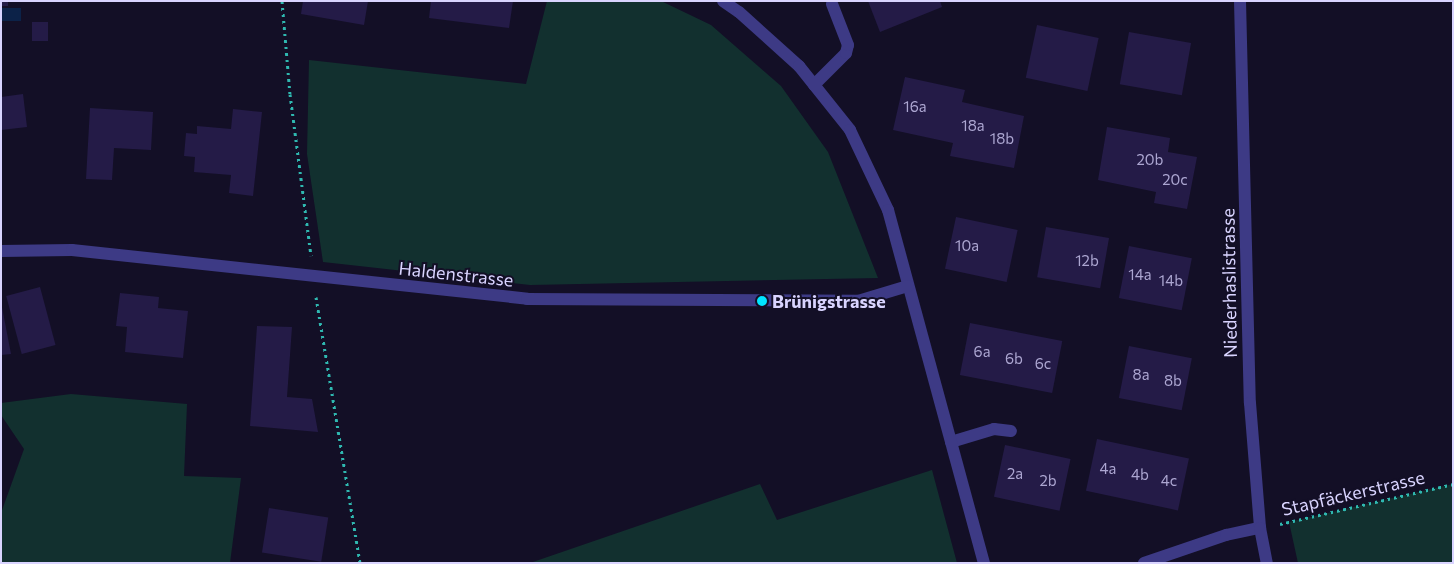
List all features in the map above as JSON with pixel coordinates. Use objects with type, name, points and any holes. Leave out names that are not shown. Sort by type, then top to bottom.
[{"type":"street","points":[[723,1],[759,30],[814,85],[850,130],[888,210],[984,563]]},
{"type":"street","name":"Niederhaslistrasse","points":[[1240,1],[1250,403],[1260,528],[1267,563]]},
{"type":"street","points":[[814,85],[846,52],[848,45],[832,4]]},
{"type":"street","name":"Haldenstrasse","points":[[1,250],[72,250],[527,299],[858,301],[908,286]]},
{"type":"street","points":[[951,442],[994,429],[1011,431]]},
{"type":"street","points":[[1144,563],[1226,535],[1260,528]]},
{"type":"path","name":"Stapfäckerstrasse","points":[[1260,528],[1453,484]]},
{"type":"green space","points":[[547,1],[661,1],[711,25],[781,86],[828,152],[878,278],[530,285],[323,262],[307,154],[309,60],[526,84]]},
{"type":"green space","points":[[71,394],[187,404],[184,476],[241,478],[230,563],[1,563],[1,513],[24,449],[1,415],[1,403]]},
{"type":"green space","points":[[932,470],[957,563],[530,563],[760,484],[777,520]]},
{"type":"green space","points":[[1453,484],[1453,563],[1298,563],[1289,522]]},
{"type":"water","points":[[1,8],[21,8],[21,21],[1,21]]},
{"type":"building","points":[[1,1],[8,1],[8,6],[1,6]]},
{"type":"building","points":[[303,1],[368,1],[364,25],[301,14]]},
{"type":"building","points":[[431,1],[513,1],[509,28],[429,18]]},
{"type":"building","points":[[868,1],[940,1],[942,7],[880,32]]},
{"type":"building","points":[[32,22],[48,22],[48,41],[32,41]]},
{"type":"building","points":[[1037,25],[1099,38],[1087,91],[1026,78]]},
{"type":"building","points":[[1129,32],[1191,43],[1182,95],[1120,84]]},
{"type":"building","points":[[905,77],[965,90],[962,102],[1024,116],[1014,168],[950,156],[953,143],[893,130]]},
{"type":"building","points":[[23,94],[27,127],[1,130],[1,97]]},
{"type":"building","points":[[90,108],[153,112],[151,150],[114,148],[112,180],[86,179]]},
{"type":"building","points":[[233,109],[262,112],[253,196],[229,193],[231,175],[194,172],[195,157],[184,156],[186,133],[197,134],[197,126],[231,129]]},
{"type":"building","points":[[1107,127],[1170,138],[1168,152],[1197,157],[1187,209],[1154,203],[1156,192],[1098,180]]},
{"type":"building","points":[[956,217],[1018,230],[1007,282],[945,269]]},
{"type":"building","points":[[1046,227],[1109,238],[1100,288],[1037,277]]},
{"type":"building","points":[[1129,246],[1192,258],[1182,310],[1119,298]]},
{"type":"building","points":[[40,287],[56,345],[22,354],[6,296]]},
{"type":"building","points":[[120,293],[159,297],[158,308],[188,311],[183,358],[125,352],[127,327],[116,326]]},
{"type":"building","points":[[1,302],[11,354],[1,355]]},
{"type":"building","points":[[970,323],[1062,341],[1052,393],[960,375]]},
{"type":"building","points":[[257,326],[292,327],[287,397],[312,399],[318,432],[250,426]]},
{"type":"building","points":[[1129,346],[1192,358],[1182,410],[1119,398]]},
{"type":"building","points":[[1097,439],[1189,459],[1178,510],[1086,491]]},
{"type":"building","points":[[1005,445],[1071,459],[1060,511],[994,497]]},
{"type":"building","points":[[269,508],[328,517],[321,562],[262,552]]},
{"type":"place","name":"Brünigstrasse","points":[[762,301]]}]
